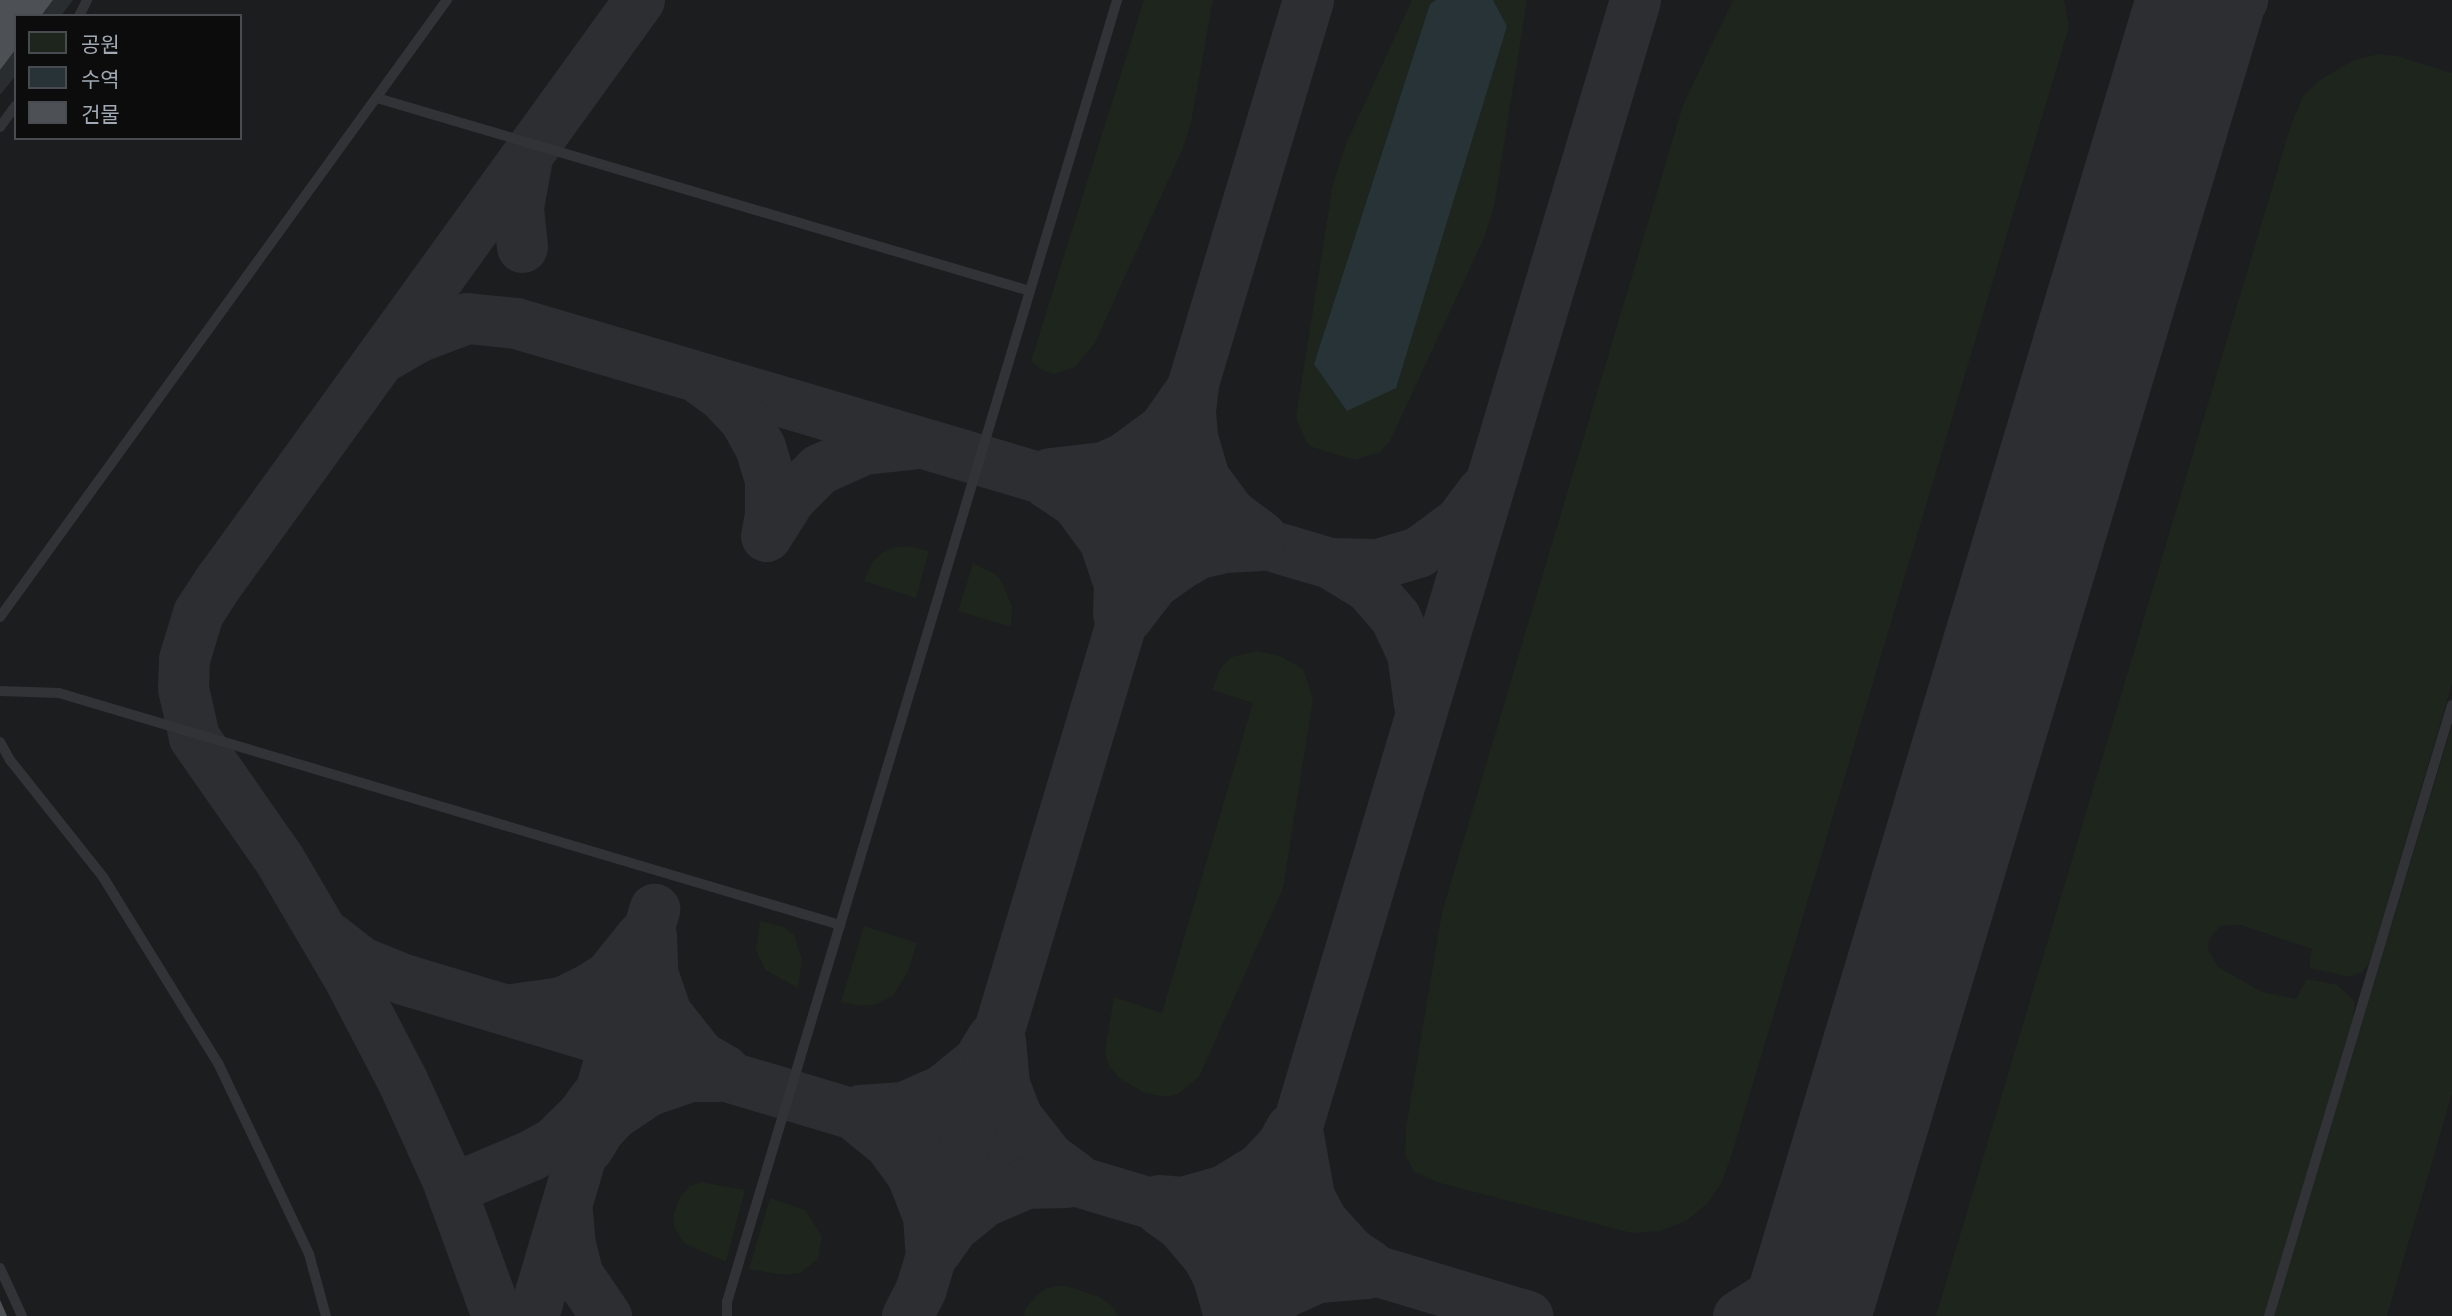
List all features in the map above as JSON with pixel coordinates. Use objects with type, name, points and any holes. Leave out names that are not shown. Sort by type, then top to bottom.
[{"type":"lane","points":[[0,617],[447,0]]},
{"type":"lane","points":[[727,1316],[727,1302],[1117,0]]},
{"type":"lane","points":[[377,97],[1030,291]]},
{"type":"lane","points":[[0,127],[14,108]]},
{"type":"lane","points":[[0,691],[59,693],[840,925]]},
{"type":"lane","points":[[2269,1316],[2452,705]]},
{"type":"lane","points":[[0,742],[10,760],[103,877],[218,1063],[309,1254],[326,1316]]},
{"type":"lane","points":[[0,1268],[22,1316]]},
{"type":"shaded area","points":[[0,0],[2452,0],[2452,1316],[0,1316]]},
{"type":"green space","points":[[1144,0],[1213,0],[1191,123],[1183,148],[1095,343],[1075,367],[1054,374],[1042,370],[1031,361]]},
{"type":"green space","points":[[1412,0],[1436,0],[1430,4],[1314,364],[1507,26],[1493,0],[1527,0],[1494,207],[1484,238],[1390,441],[1380,452],[1355,460],[1312,447],[1306,442],[1296,417],[1333,184],[1346,144]]},
{"type":"green space","points":[[1733,0],[2064,0],[2069,27],[1732,1154],[1721,1184],[1707,1204],[1686,1221],[1660,1231],[1631,1233],[1440,1183],[1414,1172],[1405,1154],[1406,1128],[1442,912],[1683,105]]},
{"type":"green space","points":[[2379,54],[2397,56],[2452,73],[2452,684],[2369,964],[2362,972],[2350,977],[2309,968],[2312,949],[2241,925],[2220,926],[2209,940],[2208,949],[2218,967],[2262,992],[2296,999],[2307,979],[2338,985],[2355,1002],[2353,1018],[2264,1316],[1936,1316],[2291,125],[2304,95],[2320,80],[2354,60]]},
{"type":"green space","points":[[910,546],[929,551],[916,598],[864,581],[873,561],[882,553],[894,547]]},
{"type":"green space","points":[[973,563],[995,574],[1002,582],[1012,606],[1011,627],[958,611]]},
{"type":"green space","points":[[1258,651],[1280,656],[1303,669],[1313,699],[1283,888],[1199,1077],[1178,1094],[1168,1097],[1145,1093],[1119,1078],[1108,1064],[1105,1051],[1114,997],[1162,1013],[1253,703],[1212,690],[1221,667],[1232,657]]},
{"type":"green space","points":[[2452,725],[2452,1094],[2387,1316],[2274,1316]]},
{"type":"green space","points":[[760,921],[784,927],[794,935],[802,960],[798,988],[765,970],[756,950]]},
{"type":"green space","points":[[864,926],[917,943],[908,972],[893,996],[874,1005],[859,1006],[841,1002]]},
{"type":"green space","points":[[701,1182],[745,1190],[726,1262],[684,1243],[674,1227],[674,1213],[679,1199],[690,1186]]},
{"type":"green space","points":[[770,1198],[805,1210],[822,1236],[818,1259],[800,1273],[785,1275],[749,1269]]},
{"type":"green space","points":[[1063,1285],[1100,1297],[1112,1306],[1118,1316],[1024,1316],[1025,1309],[1037,1295],[1047,1288]]},
{"type":"water","points":[[1436,0],[1493,0],[1507,26],[1396,388],[1347,411],[1314,364],[1430,4]]},
{"type":"building","points":[[0,0],[53,0],[42,14],[14,14],[14,52],[0,70]]},
{"type":"building","points":[[0,1300],[7,1316],[0,1316]]},
{"type":"taxiway","points":[[497,1316],[446,1177],[403,1082],[350,980],[279,859],[194,737],[183,688],[184,659],[198,613],[219,581],[639,0]]},
{"type":"taxiway","points":[[907,1316],[921,1288],[1308,0]]},
{"type":"taxiway","points":[[1240,1316],[1635,0]]},
{"type":"taxiway","points":[[2176,0],[2177,80]]},
{"type":"taxiway","points":[[2177,80],[2221,21],[2242,0]]},
{"type":"taxiway","points":[[522,247],[518,207],[526,163]]},
{"type":"taxiway","points":[[388,354],[417,337],[467,318],[516,323],[1330,563],[1369,587],[1395,617],[1412,653],[1419,705]]},
{"type":"taxiway","points":[[700,379],[723,396],[745,420],[760,447],[770,480],[770,514],[766,536]]},
{"type":"taxiway","points":[[1050,473],[1103,467],[1125,457],[1163,429],[1193,386],[1190,412],[1192,437],[1204,478],[1230,513],[1261,536]]},
{"type":"taxiway","points":[[766,536],[790,498],[819,469],[864,449],[911,444]]},
{"type":"taxiway","points":[[1046,482],[1076,502],[1104,540],[1119,584],[1118,614]]},
{"type":"taxiway","points":[[1330,563],[1378,564],[1418,552],[1459,522],[1482,491]]},
{"type":"taxiway","points":[[1126,618],[1154,582],[1199,553],[1224,547],[1258,545]]},
{"type":"taxiway","points":[[533,1316],[654,909]]},
{"type":"taxiway","points":[[651,935],[652,972],[666,1013],[700,1056],[724,1070]]},
{"type":"taxiway","points":[[512,1009],[562,1002],[585,991],[609,976],[641,936]]},
{"type":"taxiway","points":[[329,937],[361,962],[403,979],[1528,1316]]},
{"type":"taxiway","points":[[860,1110],[903,1107],[942,1090],[978,1061],[992,1038]]},
{"type":"taxiway","points":[[1000,1040],[1004,1084],[1016,1116],[1049,1158],[1074,1176]]},
{"type":"taxiway","points":[[588,1147],[599,1129],[613,1114],[649,1090],[690,1076],[717,1076]]},
{"type":"taxiway","points":[[451,1189],[553,1143],[581,1116],[594,1098]]},
{"type":"taxiway","points":[[858,1118],[889,1143],[912,1175],[928,1216],[930,1248]]},
{"type":"taxiway","points":[[1159,1200],[1182,1202],[1224,1190],[1260,1168],[1282,1144],[1291,1128]]},
{"type":"taxiway","points":[[1298,1135],[1309,1196],[1322,1221],[1350,1252],[1369,1265]]},
{"type":"taxiway","points":[[936,1250],[952,1227],[984,1201],[1026,1183],[1067,1182]]},
{"type":"taxiway","points":[[1738,1316],[1775,1292],[1794,1274],[1820,1240],[1842,1196]]},
{"type":"taxiway","points":[[1160,1210],[1180,1224],[1208,1257],[1218,1277],[1229,1316]]},
{"type":"taxiway","points":[[567,1211],[570,1244],[578,1275],[606,1316]]},
{"type":"taxiway","points":[[1257,1316],[1284,1292],[1318,1277],[1367,1273]]},
{"type":"runway","points":[[1806,1316],[2201,0]]}]
